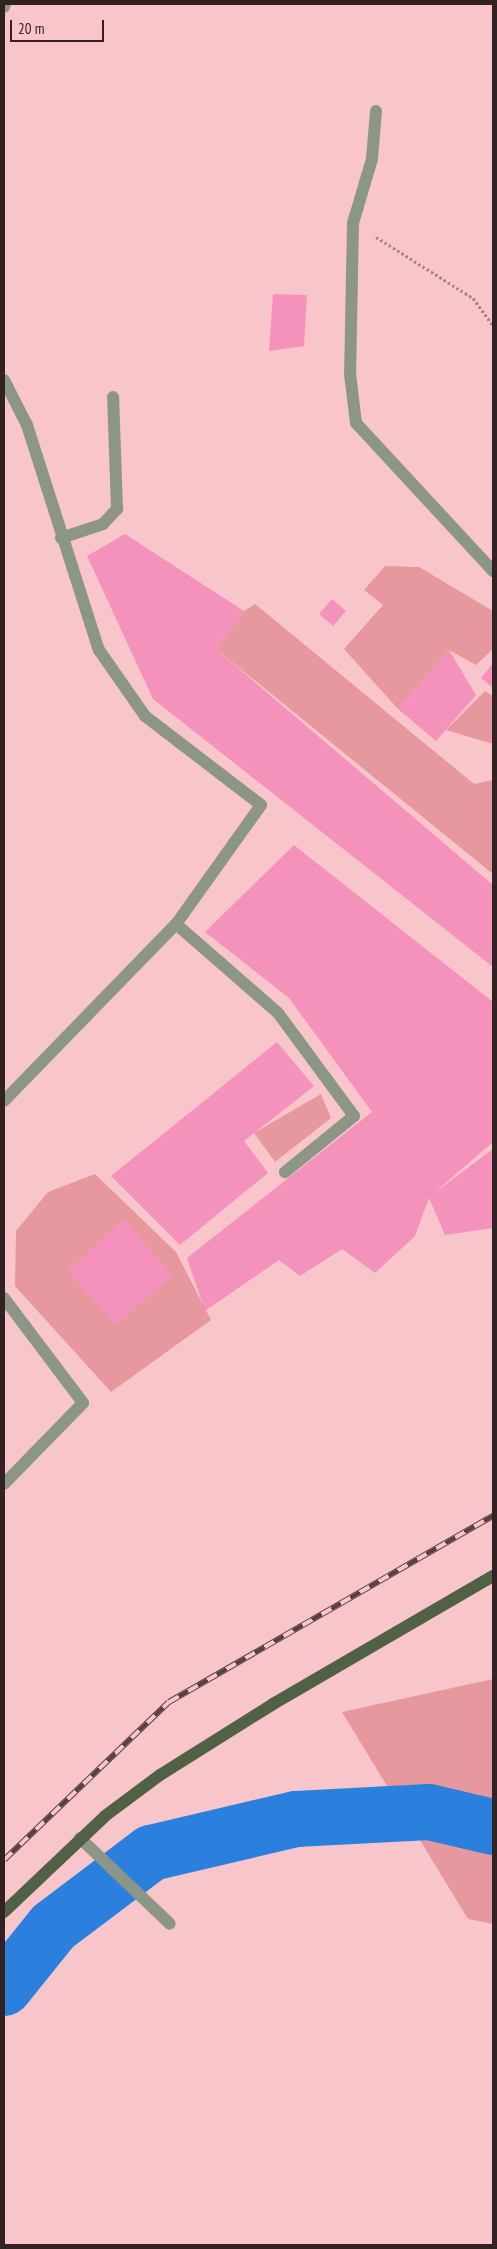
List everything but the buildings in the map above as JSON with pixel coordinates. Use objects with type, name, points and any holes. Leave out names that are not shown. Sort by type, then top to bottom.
[{"type":"main road","points":[[4,1912],[80,1838],[160,1775],[281,1699],[493,1576]]},
{"type":"street","points":[[376,111],[372,159],[353,223],[350,374],[356,423],[493,571]]},
{"type":"street","points":[[4,380],[26,425],[61,538],[99,650],[145,716],[261,805],[176,924],[4,1101]]},
{"type":"street","points":[[61,538],[103,524],[116,509],[112,397]]},
{"type":"street","points":[[176,924],[278,1013],[354,1116],[285,1172]]},
{"type":"street","points":[[4,1298],[83,1403],[4,1484]]},
{"type":"street","points":[[80,1838],[132,1890],[170,1924]]},
{"type":"path","points":[[353,223],[473,298],[493,326]]},
{"type":"shaded area","points":[[385,566],[419,567],[493,611],[493,649],[476,665],[449,650],[398,709],[344,649],[383,605],[364,590]]},
{"type":"shaded area","points":[[255,604],[474,784],[493,780],[493,874],[216,649],[244,611]]},
{"type":"shaded area","points":[[485,691],[493,696],[493,744],[446,730]]},
{"type":"shaded area","points":[[321,1094],[331,1118],[275,1162],[254,1133]]},
{"type":"shaded area","points":[[95,1174],[176,1252],[211,1320],[111,1392],[15,1286],[16,1231],[48,1192]]},
{"type":"shaded area","points":[[493,1679],[493,1924],[468,1919],[342,1712]]},
{"type":"waterway","points":[[4,1988],[53,1927],[151,1853],[296,1819],[429,1812],[493,1827]]},
{"type":"railway","points":[[4,1860],[169,1702],[493,1516]]}]
